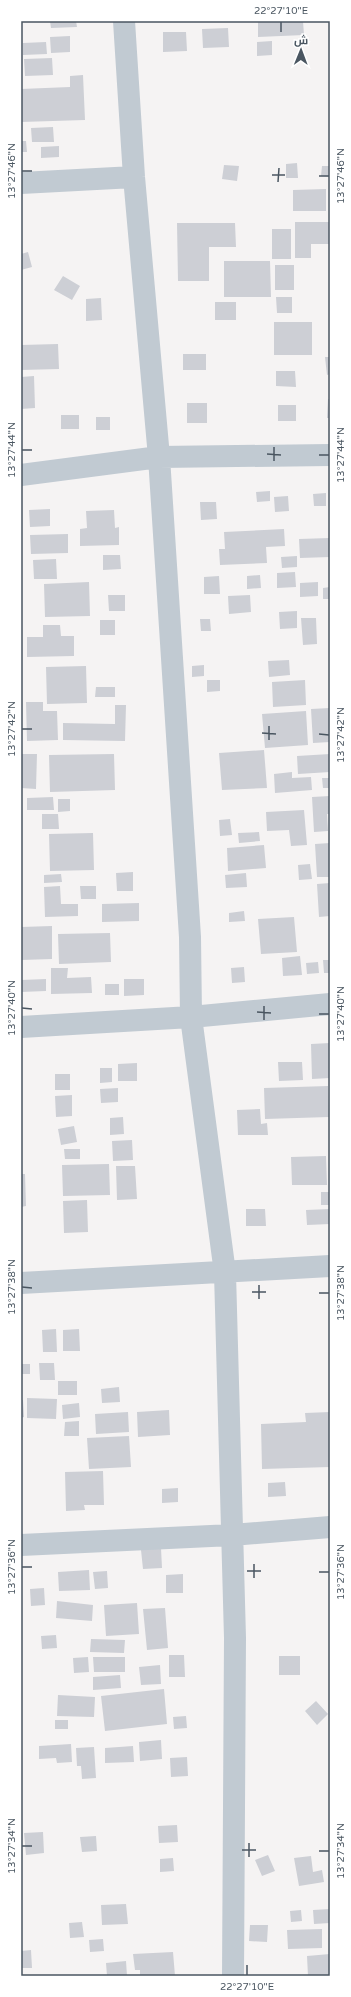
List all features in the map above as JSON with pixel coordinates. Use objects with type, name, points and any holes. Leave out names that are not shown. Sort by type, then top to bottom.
[{"type":"street","points":[[124,21],[134,177],[159,457],[190,938],[191,1017],[224,1273],[235,1638],[233,1976]]},
{"type":"street","points":[[21,182],[134,177]]},
{"type":"street","points":[[21,475],[159,457],[330,456]]},
{"type":"street","points":[[21,1026],[191,1017],[330,1004]]},
{"type":"street","points":[[21,1283],[330,1266]]},
{"type":"street","points":[[21,1545],[232,1535],[330,1527]]},
{"type":"building","points":[[50,21],[76,21],[77,27],[51,28]]},
{"type":"building","points":[[258,21],[303,21],[304,35],[258,37]]},
{"type":"building","points":[[228,28],[229,47],[203,48],[202,29]]},
{"type":"building","points":[[163,32],[186,32],[187,51],[163,52]]},
{"type":"building","points":[[70,36],[70,52],[51,53],[50,37]]},
{"type":"building","points":[[272,41],[272,55],[257,56],[257,42]]},
{"type":"building","points":[[46,42],[47,54],[23,55],[23,43]]},
{"type":"building","points":[[52,58],[53,75],[25,76],[24,59]]},
{"type":"building","points":[[83,75],[85,120],[21,122],[21,89],[70,87],[70,76]]},
{"type":"building","points":[[53,127],[54,142],[32,142],[31,128]]},
{"type":"building","points":[[21,141],[26,141],[27,152],[21,152]]},
{"type":"building","points":[[59,146],[59,157],[41,158],[41,147]]},
{"type":"building","points":[[297,163],[298,178],[286,178],[286,164]]},
{"type":"building","points":[[224,165],[239,166],[237,181],[222,179]]},
{"type":"building","points":[[322,166],[330,166],[330,177],[321,176]]},
{"type":"building","points":[[326,189],[326,211],[293,211],[293,190]]},
{"type":"building","points":[[295,222],[330,222],[330,244],[311,244],[311,258],[295,258]]},
{"type":"building","points":[[177,223],[235,223],[236,247],[209,247],[209,281],[178,281]]},
{"type":"building","points":[[272,229],[291,229],[291,259],[272,259]]},
{"type":"building","points":[[28,252],[32,267],[21,270],[21,254]]},
{"type":"building","points":[[224,261],[270,261],[271,297],[224,297]]},
{"type":"building","points":[[275,265],[294,265],[294,290],[275,290]]},
{"type":"building","points":[[63,276],[80,286],[72,300],[54,290]]},
{"type":"building","points":[[276,297],[292,297],[292,313],[277,313]]},
{"type":"building","points":[[101,298],[102,320],[86,321],[86,299]]},
{"type":"building","points":[[215,302],[236,302],[236,320],[215,320]]},
{"type":"building","points":[[274,322],[312,322],[312,355],[274,355]]},
{"type":"building","points":[[58,344],[59,369],[21,370],[21,345]]},
{"type":"building","points":[[183,354],[206,354],[206,370],[183,370]]},
{"type":"building","points":[[325,357],[330,357],[330,374],[327,375]]},
{"type":"building","points":[[276,371],[295,371],[296,387],[276,386]]},
{"type":"building","points":[[34,376],[35,408],[21,409],[21,377]]},
{"type":"building","points":[[328,399],[330,399],[330,418],[327,418]]},
{"type":"building","points":[[187,403],[207,403],[207,423],[187,423]]},
{"type":"building","points":[[278,405],[296,405],[296,421],[278,421]]},
{"type":"building","points":[[61,415],[79,415],[79,429],[61,429]]},
{"type":"building","points":[[96,417],[110,417],[110,430],[96,430]]},
{"type":"building","points":[[270,491],[270,501],[257,502],[256,492]]},
{"type":"building","points":[[326,493],[326,506],[314,506],[313,494]]},
{"type":"building","points":[[288,496],[289,511],[275,512],[274,497]]},
{"type":"building","points":[[200,502],[216,502],[217,519],[201,520]]},
{"type":"building","points":[[50,509],[50,526],[30,527],[29,510]]},
{"type":"building","points":[[114,510],[115,528],[119,527],[119,545],[80,546],[80,529],[87,528],[86,511]]},
{"type":"building","points":[[284,529],[285,546],[266,547],[267,563],[220,565],[219,549],[225,549],[224,532]]},
{"type":"building","points":[[68,534],[68,553],[31,554],[30,535]]},
{"type":"building","points":[[330,538],[330,557],[300,558],[299,539]]},
{"type":"building","points":[[103,555],[120,555],[121,569],[103,570]]},
{"type":"building","points":[[297,556],[297,567],[282,568],[281,557]]},
{"type":"building","points":[[56,559],[57,579],[34,579],[33,560]]},
{"type":"building","points":[[295,572],[296,587],[277,588],[277,573]]},
{"type":"building","points":[[260,575],[261,588],[247,589],[247,576]]},
{"type":"building","points":[[219,576],[220,594],[204,594],[204,577]]},
{"type":"building","points":[[89,582],[90,616],[45,617],[44,584]]},
{"type":"building","points":[[318,582],[318,596],[300,597],[300,583]]},
{"type":"building","points":[[330,587],[330,599],[323,599],[323,588]]},
{"type":"building","points":[[108,595],[125,595],[125,611],[109,611]]},
{"type":"building","points":[[250,595],[251,612],[229,614],[228,596]]},
{"type":"building","points":[[297,611],[297,628],[280,629],[279,612]]},
{"type":"building","points":[[301,618],[316,618],[317,644],[303,645]]},
{"type":"building","points":[[200,619],[210,619],[211,631],[201,631]]},
{"type":"building","points":[[100,620],[115,620],[115,635],[100,635]]},
{"type":"building","points":[[43,625],[60,625],[61,636],[74,636],[74,656],[27,657],[27,637],[43,637]]},
{"type":"building","points":[[289,660],[290,675],[269,677],[268,661]]},
{"type":"building","points":[[204,665],[204,676],[192,677],[192,666]]},
{"type":"building","points":[[86,666],[87,703],[47,704],[46,667]]},
{"type":"building","points":[[207,680],[220,680],[220,691],[207,692]]},
{"type":"building","points":[[305,680],[306,705],[273,707],[272,682]]},
{"type":"building","points":[[96,687],[115,687],[115,697],[95,697]]},
{"type":"building","points":[[26,702],[43,702],[43,711],[57,711],[58,740],[27,741]]},
{"type":"building","points":[[115,705],[126,705],[125,741],[63,740],[63,723],[115,724]]},
{"type":"building","points":[[330,708],[330,742],[313,743],[311,709]]},
{"type":"building","points":[[306,711],[308,745],[265,748],[262,714]]},
{"type":"building","points":[[264,750],[267,788],[222,790],[219,753]]},
{"type":"building","points":[[21,754],[37,754],[36,789],[21,788]]},
{"type":"building","points":[[114,754],[115,790],[50,792],[49,755]]},
{"type":"building","points":[[330,754],[330,772],[298,774],[297,756]]},
{"type":"building","points":[[292,772],[292,778],[311,777],[312,790],[275,793],[274,774]]},
{"type":"building","points":[[322,778],[330,778],[330,788],[323,788]]},
{"type":"building","points":[[330,796],[330,814],[327,814],[328,831],[314,832],[312,797]]},
{"type":"building","points":[[53,797],[54,810],[27,810],[27,798]]},
{"type":"building","points":[[58,799],[70,799],[70,811],[58,812]]},
{"type":"building","points":[[304,810],[307,845],[291,846],[289,830],[267,831],[266,812]]},
{"type":"building","points":[[42,814],[58,814],[59,829],[42,829]]},
{"type":"building","points":[[230,819],[232,835],[220,836],[219,820]]},
{"type":"building","points":[[259,832],[260,841],[239,843],[238,833]]},
{"type":"building","points":[[93,833],[94,870],[50,871],[49,834]]},
{"type":"building","points":[[330,843],[330,877],[317,877],[315,844]]},
{"type":"building","points":[[264,845],[266,868],[228,871],[227,848]]},
{"type":"building","points":[[310,864],[312,879],[299,880],[298,865]]},
{"type":"building","points":[[133,872],[133,891],[117,891],[116,873]]},
{"type":"building","points":[[246,873],[247,887],[226,888],[225,875]]},
{"type":"building","points":[[61,874],[62,882],[44,883],[44,875]]},
{"type":"building","points":[[330,883],[330,916],[319,917],[317,884]]},
{"type":"building","points":[[60,886],[61,904],[78,904],[78,916],[45,917],[44,887]]},
{"type":"building","points":[[80,886],[96,886],[96,899],[81,899]]},
{"type":"building","points":[[139,903],[139,921],[102,922],[102,904]]},
{"type":"building","points":[[244,911],[245,921],[229,922],[229,913]]},
{"type":"building","points":[[294,917],[297,952],[261,954],[258,919]]},
{"type":"building","points":[[52,926],[52,959],[21,960],[21,927]]},
{"type":"building","points":[[110,933],[111,962],[59,964],[58,934]]},
{"type":"building","points":[[300,956],[302,975],[283,976],[282,958]]},
{"type":"building","points":[[323,960],[330,960],[330,973],[324,973]]},
{"type":"building","points":[[318,962],[319,973],[307,974],[306,963]]},
{"type":"building","points":[[244,967],[245,982],[232,983],[231,968]]},
{"type":"building","points":[[51,968],[68,968],[67,978],[91,977],[92,993],[51,994]]},
{"type":"building","points":[[46,979],[46,991],[21,992],[21,980]]},
{"type":"building","points":[[124,979],[144,979],[144,995],[124,996]]},
{"type":"building","points":[[105,984],[119,984],[119,995],[105,995]]},
{"type":"building","points":[[330,1043],[330,1078],[312,1079],[311,1044]]},
{"type":"building","points":[[278,1062],[302,1062],[303,1080],[279,1081]]},
{"type":"building","points":[[137,1063],[137,1081],[118,1081],[118,1064]]},
{"type":"building","points":[[100,1068],[112,1068],[112,1082],[100,1083]]},
{"type":"building","points":[[55,1074],[70,1074],[70,1090],[55,1090]]},
{"type":"building","points":[[328,1086],[329,1117],[265,1119],[264,1088]]},
{"type":"building","points":[[118,1088],[118,1102],[101,1103],[100,1089]]},
{"type":"building","points":[[72,1095],[72,1116],[56,1117],[55,1096]]},
{"type":"building","points":[[260,1109],[261,1124],[267,1123],[268,1135],[238,1135],[237,1110]]},
{"type":"building","points":[[123,1117],[124,1134],[110,1135],[110,1118]]},
{"type":"building","points":[[74,1126],[77,1142],[61,1145],[58,1129]]},
{"type":"building","points":[[132,1140],[133,1160],[113,1161],[112,1141]]},
{"type":"building","points":[[64,1149],[80,1149],[80,1159],[65,1159]]},
{"type":"building","points":[[326,1156],[327,1185],[292,1185],[291,1157]]},
{"type":"building","points":[[109,1164],[110,1195],[63,1196],[62,1165]]},
{"type":"building","points":[[116,1166],[135,1166],[137,1199],[117,1200]]},
{"type":"building","points":[[21,1174],[25,1174],[26,1206],[21,1207]]},
{"type":"building","points":[[321,1192],[330,1192],[330,1205],[321,1205]]},
{"type":"building","points":[[87,1200],[88,1232],[64,1233],[63,1201]]},
{"type":"building","points":[[246,1209],[265,1209],[266,1226],[246,1226]]},
{"type":"building","points":[[330,1209],[330,1224],[307,1225],[306,1210]]},
{"type":"building","points":[[56,1329],[57,1352],[43,1352],[42,1330]]},
{"type":"building","points":[[79,1329],[80,1351],[63,1351],[63,1330]]},
{"type":"building","points":[[39,1363],[54,1363],[55,1380],[40,1380]]},
{"type":"building","points":[[21,1364],[30,1364],[30,1374],[21,1374]]},
{"type":"building","points":[[58,1381],[77,1381],[77,1395],[58,1395]]},
{"type":"building","points":[[119,1387],[120,1402],[102,1403],[101,1389]]},
{"type":"building","points":[[27,1398],[57,1399],[56,1419],[27,1418]]},
{"type":"building","points":[[21,1400],[23,1400],[24,1417],[21,1418]]},
{"type":"building","points":[[79,1403],[80,1417],[63,1419],[62,1405]]},
{"type":"building","points":[[169,1410],[170,1435],[138,1437],[137,1412]]},
{"type":"building","points":[[128,1412],[129,1432],[96,1434],[95,1414]]},
{"type":"building","points":[[330,1412],[330,1467],[262,1469],[261,1424],[306,1422],[305,1413]]},
{"type":"building","points":[[79,1421],[79,1436],[64,1436],[65,1422]]},
{"type":"building","points":[[129,1436],[131,1467],[89,1469],[87,1438]]},
{"type":"building","points":[[103,1471],[104,1505],[84,1505],[85,1510],[66,1511],[65,1472]]},
{"type":"building","points":[[285,1482],[286,1496],[268,1497],[268,1483]]},
{"type":"building","points":[[178,1488],[178,1502],[162,1503],[162,1489]]},
{"type":"building","points":[[161,1548],[162,1568],[143,1569],[141,1550]]},
{"type":"building","points":[[89,1570],[90,1590],[59,1591],[58,1572]]},
{"type":"building","points":[[107,1571],[108,1588],[95,1589],[93,1572]]},
{"type":"building","points":[[183,1574],[183,1593],[166,1593],[166,1575]]},
{"type":"building","points":[[44,1588],[45,1605],[31,1606],[30,1589]]},
{"type":"building","points":[[57,1601],[93,1605],[92,1621],[56,1618]]},
{"type":"building","points":[[137,1603],[139,1634],[106,1636],[104,1605]]},
{"type":"building","points":[[165,1608],[168,1648],[147,1650],[143,1609]]},
{"type":"building","points":[[56,1635],[57,1648],[42,1649],[41,1636]]},
{"type":"building","points":[[91,1639],[125,1640],[124,1653],[90,1652]]},
{"type":"building","points":[[169,1655],[184,1655],[185,1677],[169,1677]]},
{"type":"building","points":[[279,1656],[300,1656],[300,1675],[279,1675]]},
{"type":"building","points":[[88,1657],[89,1672],[74,1673],[73,1658]]},
{"type":"building","points":[[93,1657],[125,1657],[125,1672],[94,1672]]},
{"type":"building","points":[[160,1665],[161,1684],[141,1685],[139,1667]]},
{"type":"building","points":[[120,1675],[121,1688],[93,1690],[93,1677]]},
{"type":"building","points":[[164,1689],[167,1724],[105,1731],[101,1696]]},
{"type":"building","points":[[58,1695],[95,1697],[94,1717],[57,1716]]},
{"type":"building","points":[[316,1701],[328,1714],[317,1725],[305,1711]]},
{"type":"building","points":[[186,1716],[187,1728],[174,1729],[173,1717]]},
{"type":"building","points":[[55,1720],[68,1720],[68,1729],[55,1729]]},
{"type":"building","points":[[161,1740],[162,1759],[140,1761],[139,1742]]},
{"type":"building","points":[[71,1744],[72,1762],[57,1763],[56,1758],[39,1759],[39,1746]]},
{"type":"building","points":[[133,1746],[134,1762],[105,1763],[105,1748]]},
{"type":"building","points":[[94,1747],[96,1778],[82,1779],[81,1766],[77,1766],[76,1748]]},
{"type":"building","points":[[187,1757],[188,1776],[171,1777],[170,1758]]},
{"type":"building","points":[[177,1825],[178,1842],[159,1843],[158,1826]]},
{"type":"building","points":[[43,1832],[44,1853],[26,1855],[24,1833]]},
{"type":"building","points":[[96,1836],[97,1851],[82,1852],[80,1837]]},
{"type":"building","points":[[268,1855],[275,1871],[262,1876],[255,1860]]},
{"type":"building","points":[[311,1856],[313,1872],[322,1870],[324,1882],[299,1886],[294,1858]]},
{"type":"building","points":[[173,1858],[174,1871],[160,1872],[160,1859]]},
{"type":"building","points":[[126,1904],[128,1924],[102,1925],[101,1905]]},
{"type":"building","points":[[330,1909],[330,1923],[314,1924],[313,1910]]},
{"type":"building","points":[[301,1910],[302,1921],[291,1922],[290,1911]]},
{"type":"building","points":[[82,1922],[84,1937],[70,1938],[69,1923]]},
{"type":"building","points":[[250,1925],[268,1925],[267,1942],[249,1941]]},
{"type":"building","points":[[322,1929],[322,1948],[288,1949],[287,1930]]},
{"type":"building","points":[[103,1939],[104,1951],[90,1952],[89,1940]]},
{"type":"building","points":[[31,1950],[32,1968],[21,1968],[21,1951]]},
{"type":"building","points":[[173,1952],[175,1976],[140,1976],[140,1970],[135,1970],[133,1954]]},
{"type":"building","points":[[330,1954],[330,1976],[308,1976],[307,1956]]},
{"type":"building","points":[[126,1961],[127,1976],[107,1976],[106,1963]]}]
